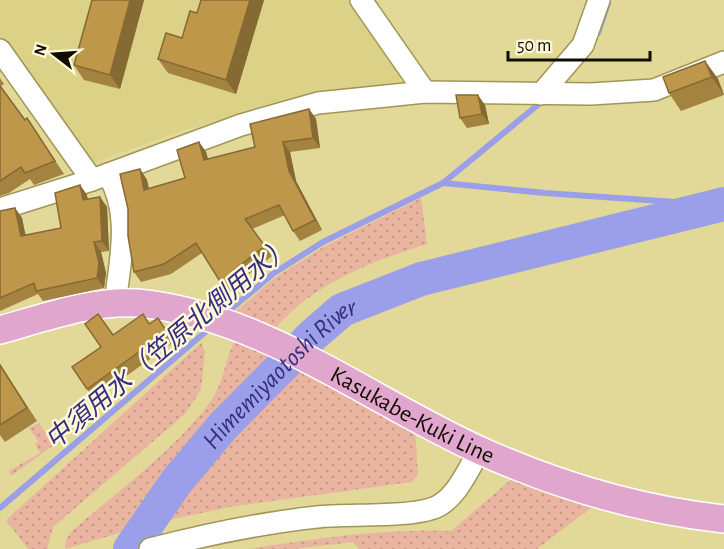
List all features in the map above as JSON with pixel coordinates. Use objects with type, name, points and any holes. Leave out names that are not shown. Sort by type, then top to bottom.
[{"type":"main road","name":"Kasukabe-Kuki Line","points":[[0,330],[77,309],[115,304],[136,303],[200,314],[271,343],[480,450],[547,478],[614,498],[690,515],[724,519]]},
{"type":"street","points":[[361,0],[425,92]]},
{"type":"street","points":[[541,94],[583,45],[599,0]]},
{"type":"street","points":[[0,50],[100,177],[118,190],[124,222],[115,304]]},
{"type":"street","points":[[0,209],[100,177],[241,125],[318,103],[425,92],[591,94],[654,90],[724,63]]},
{"type":"street","points":[[156,547],[317,517],[417,511],[438,507],[452,496],[480,450]]},
{"type":"shaded area","points":[[0,0],[351,0],[402,73],[400,82],[277,103],[181,131],[89,164],[0,38]]},
{"type":"shaded area","points":[[421,198],[427,244],[385,258],[344,276],[306,299],[274,330],[234,313],[276,277],[325,246]]},
{"type":"shaded area","points":[[236,338],[275,360],[239,394],[126,531],[65,549],[66,539],[72,531],[168,449],[202,412],[215,394]]},
{"type":"shaded area","points":[[201,343],[205,351],[201,390],[185,414],[53,527],[47,549],[28,549],[6,520]]},
{"type":"shaded area","points":[[294,369],[415,432],[418,474],[412,482],[235,506],[159,522],[210,453],[252,408]]},
{"type":"shaded area","points":[[39,423],[54,445],[11,476],[9,471],[40,453],[35,444],[38,441],[29,428]]},
{"type":"shaded area","points":[[513,478],[592,507],[537,549],[359,549],[353,542],[294,549],[247,549],[374,533],[451,531]]},
{"type":"building","points":[[92,0],[130,0],[110,75],[74,65]]},
{"type":"building","points":[[201,0],[250,0],[226,80],[158,59],[166,33],[182,38],[190,11],[197,13]]},
{"type":"building","points":[[705,61],[712,77],[669,93],[663,77]]},
{"type":"building","points":[[0,86],[25,120],[27,118],[55,161],[25,173],[21,167],[0,181]]},
{"type":"building","points":[[456,95],[478,95],[482,114],[460,118]]},
{"type":"building","points":[[309,109],[313,138],[283,142],[289,171],[315,220],[293,231],[279,205],[245,219],[265,246],[234,270],[236,273],[221,283],[196,243],[164,264],[134,272],[128,236],[128,209],[120,174],[140,169],[144,190],[185,178],[177,150],[199,142],[204,160],[255,147],[250,124]]},
{"type":"building","points":[[80,185],[83,200],[100,197],[102,241],[94,242],[99,263],[97,278],[36,291],[34,283],[0,298],[0,211],[15,208],[21,236],[61,228],[55,193]]},
{"type":"building","points":[[98,314],[113,335],[143,314],[149,324],[158,318],[167,332],[87,389],[72,367],[101,347],[85,324]]},
{"type":"building","points":[[0,365],[27,408],[0,425]]},
{"type":"waterway","points":[[598,33],[608,3]]},
{"type":"waterway","points":[[443,183],[545,99]]},
{"type":"waterway","name":"中須用水（笠原北側用水）","points":[[225,314],[274,273],[323,242],[443,183],[545,193],[719,205]]},
{"type":"waterway","name":"Himemiyaotoshi River","points":[[130,549],[177,481],[223,426],[313,335],[342,310],[421,279],[724,204]]},
{"type":"waterway","name":"中須用水（笠原北側用水）","points":[[0,508],[211,327]]}]
